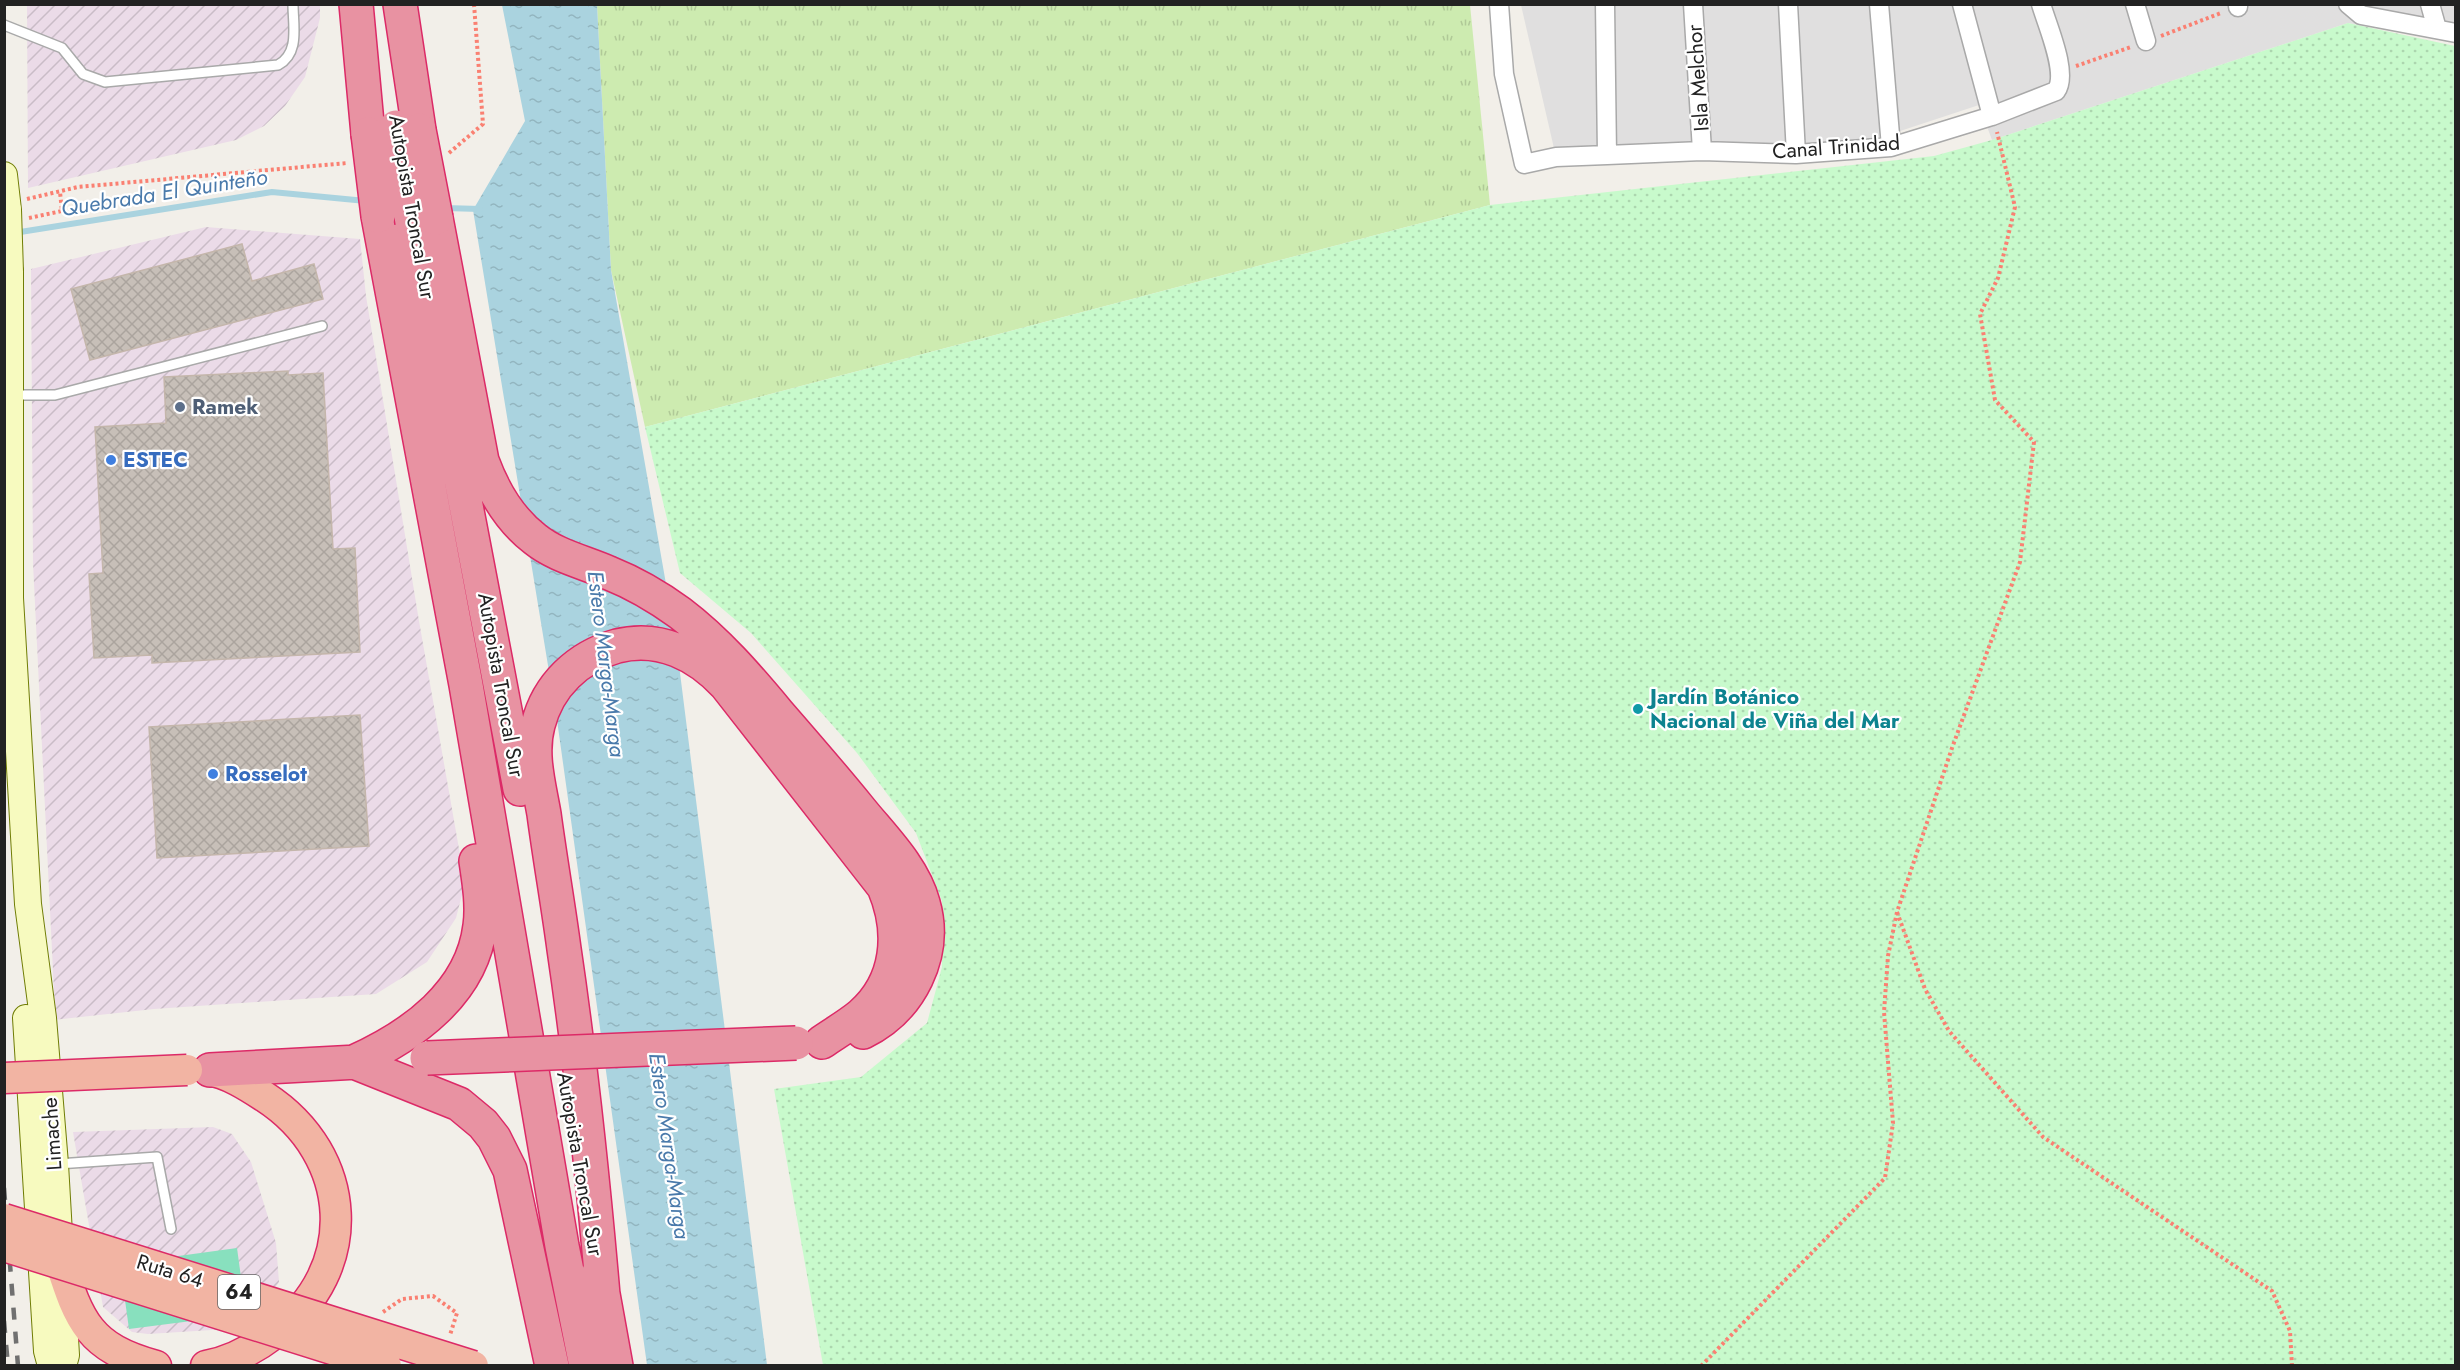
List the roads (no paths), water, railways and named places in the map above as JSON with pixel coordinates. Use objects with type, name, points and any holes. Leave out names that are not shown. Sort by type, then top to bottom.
[{"type":"highway","name":"Autopista Troncal Sur","points":[[356,4],[385,138],[424,220],[520,788],[559,1041],[616,1365]]},
{"type":"highway","name":"Autopista Troncal Sur","points":[[385,4],[385,138],[378,216],[464,674],[562,1246],[586,1365]]},
{"type":"highway","points":[[385,138],[400,4]]},
{"type":"highway","points":[[354,1062],[382,1050],[447,999],[466,971],[478,939],[481,923],[479,881],[468,813],[399,424],[378,262],[378,216]]},
{"type":"highway","points":[[4,1078],[809,1043],[856,1035],[872,1028],[899,1006],[910,992],[921,968],[927,941],[924,905],[918,888],[898,857],[838,782],[720,648],[679,613],[657,598],[608,573],[551,550],[534,539],[507,510],[488,478],[482,461],[424,220]]},
{"type":"highway","points":[[603,1295],[591,1149],[538,779],[535,744],[537,726],[547,702],[561,680],[574,667],[605,650],[638,644],[672,648],[702,662],[715,673],[884,887],[895,921],[894,957],[882,989],[860,1016],[809,1043]]},
{"type":"highway","points":[[354,1062],[459,1104],[483,1124],[494,1138],[510,1170],[552,1365]]},
{"type":"highway","points":[[199,1070],[234,1078],[264,1096],[301,1128],[312,1143],[328,1174],[334,1198],[336,1223],[332,1256],[327,1270],[305,1307],[257,1346],[229,1360],[206,1365]]},
{"type":"highway","name":"Ruta 64","points":[[4,1219],[473,1365]]},
{"type":"highway","name":"Ruta 64","points":[[4,1246],[386,1365]]},
{"type":"highway","points":[[60,1261],[81,1318],[99,1338],[130,1358],[156,1365]]},
{"type":"main road","name":"Limache","points":[[10,201],[7,586],[28,904],[43,1018],[55,1164],[66,1355],[63,1365]]},
{"type":"main road","name":"Limache","points":[[28,904],[26,1017],[47,1351],[51,1365]]},
{"type":"main road","points":[[99,1338],[111,1365]]},
{"type":"street","name":"Canal Trinidad","points":[[1499,4],[1504,74],[1524,164],[1556,157],[1702,151],[1796,154],[1891,147],[1992,116],[2056,91],[2060,86],[2061,72],[2041,4]]},
{"type":"street","points":[[1605,4],[1607,155]]},
{"type":"street","name":"Isla Melchor","points":[[1693,4],[1702,151]]},
{"type":"street","points":[[1788,4],[1796,154]]},
{"type":"street","points":[[1879,4],[1891,147]]},
{"type":"street","points":[[1962,4],[1992,116]]},
{"type":"street","points":[[2135,4],[2146,42]]},
{"type":"street","points":[[2430,4],[2437,29]]},
{"type":"street","points":[[2355,10],[2456,33]]},
{"type":"lane","points":[[4,25],[62,48],[83,74],[105,82],[278,65],[290,57],[293,49],[293,4]]},
{"type":"lane","points":[[10,395],[55,395],[322,326]]},
{"type":"lane","points":[[55,1164],[157,1157],[171,1229]]},
{"type":"water","name":"Estero Marga-Marga","points":[[502,5],[597,5],[611,270],[676,641],[767,1365],[647,1365],[557,720],[473,210],[525,121]]},
{"type":"waterway","name":"Quebrada El Quinteño","points":[[14,233],[272,192],[366,201]]},
{"type":"waterway","name":"Quebrada El Quinteño","points":[[445,208],[480,209]]},
{"type":"railway","points":[[4,1188],[18,1366]]},
{"type":"railway","points":[[4,1321],[8,1366]]},
{"type":"place","name":"Ramek","points":[[180,407]]},
{"type":"place","name":"ESTEC","points":[[111,460]]},
{"type":"place","name":"Jardín Botánico Nacional de Viña del Mar","points":[[1638,709]]},
{"type":"place","name":"Rosselot","points":[[213,774]]}]
